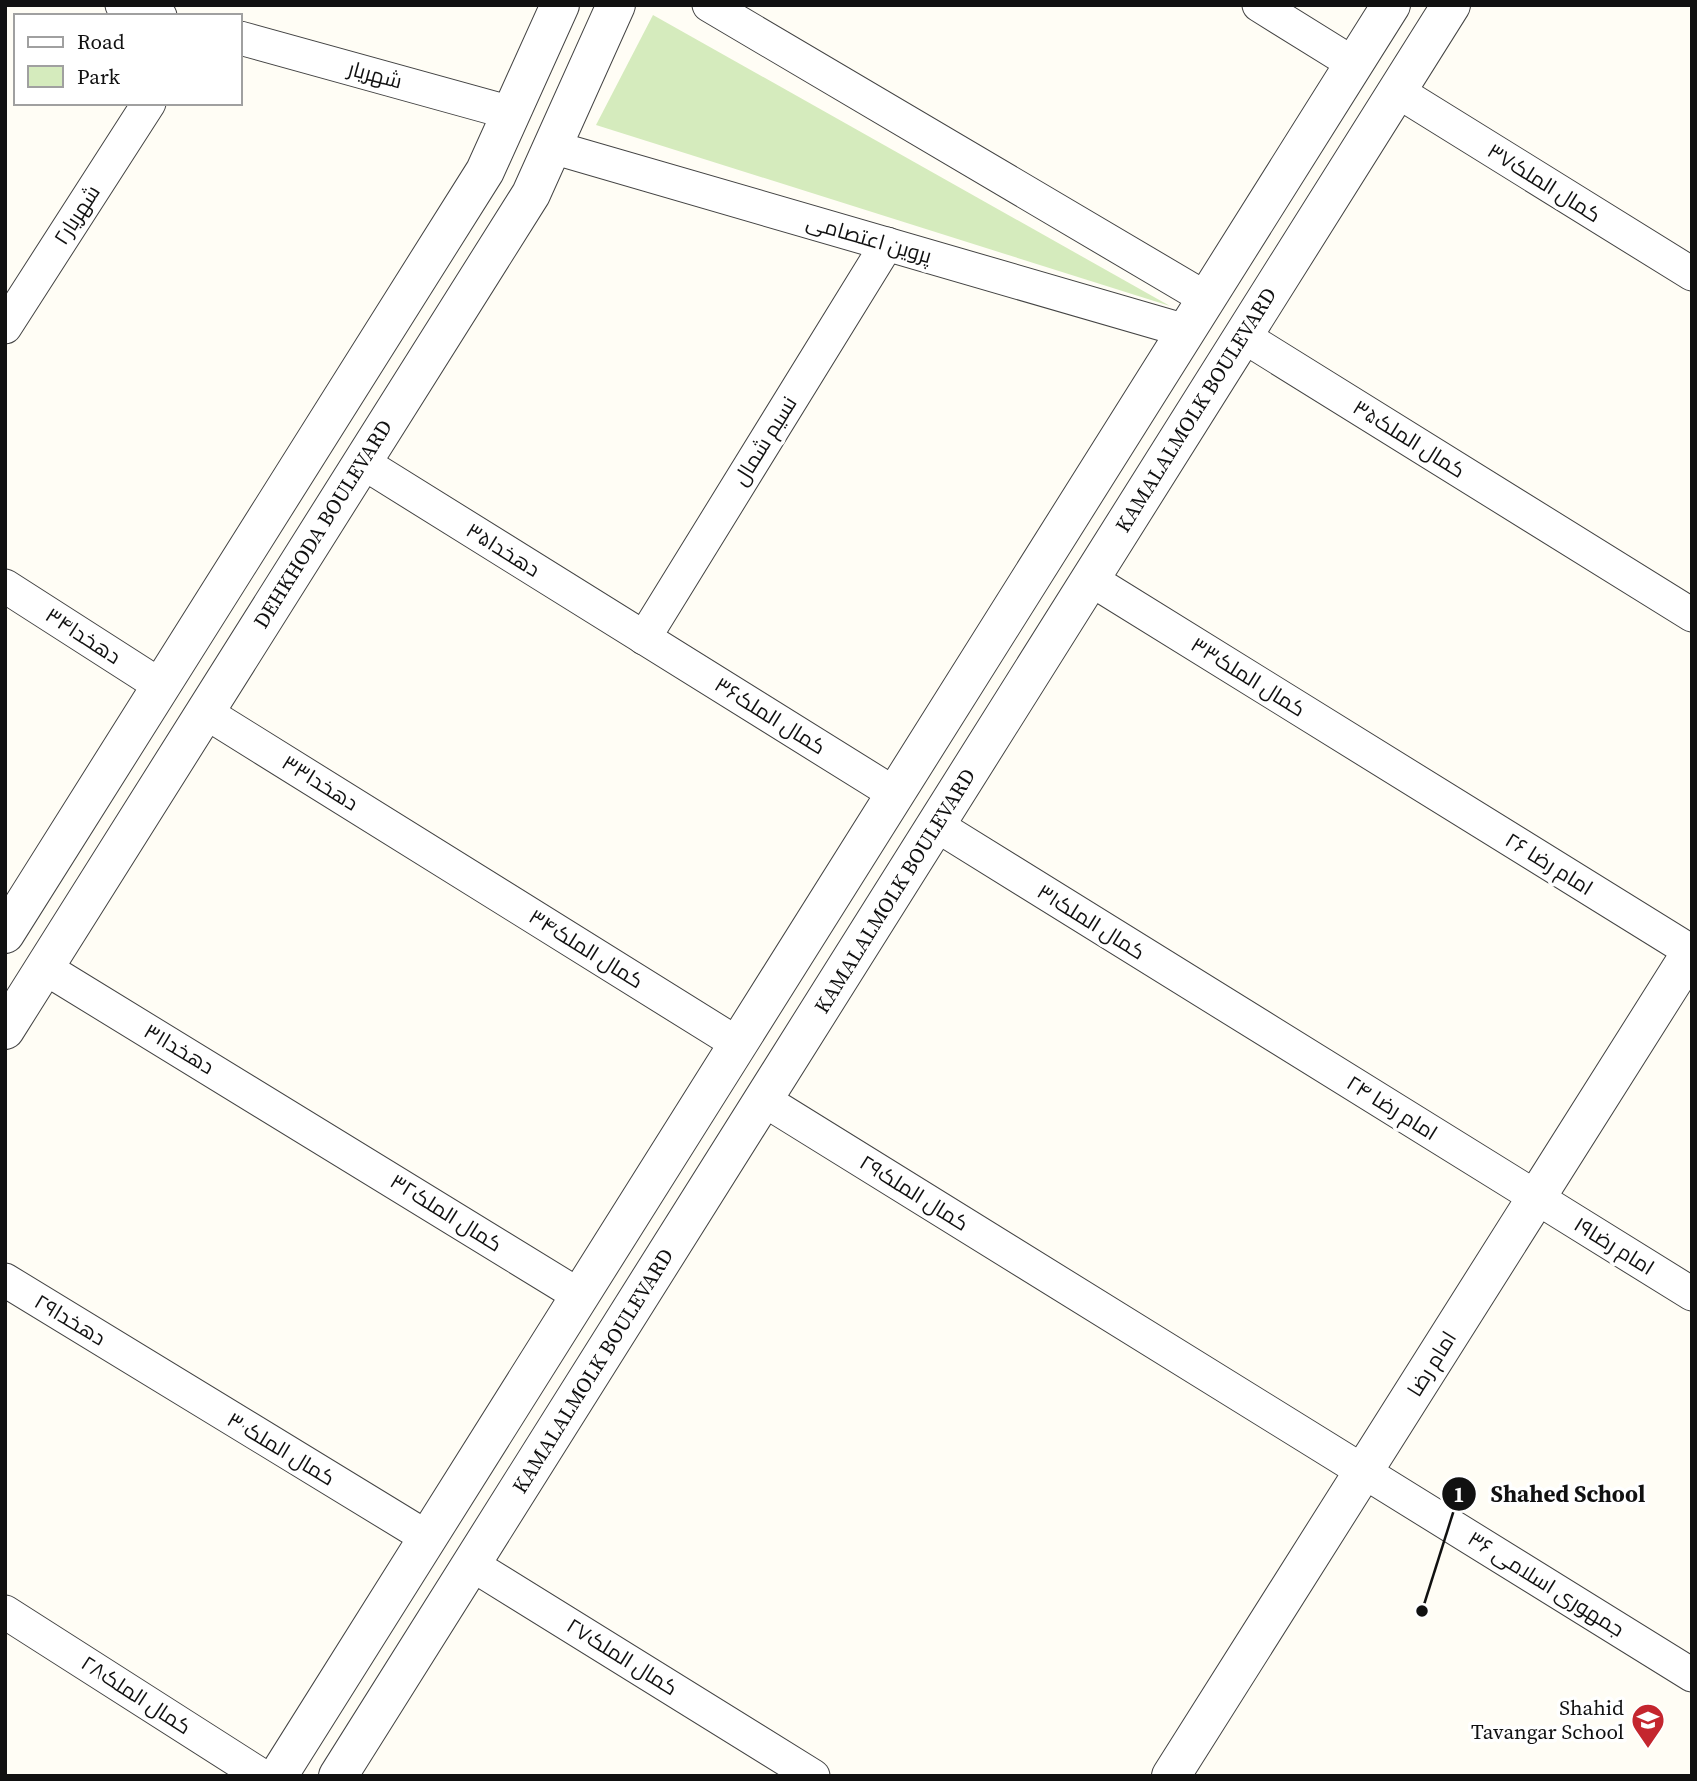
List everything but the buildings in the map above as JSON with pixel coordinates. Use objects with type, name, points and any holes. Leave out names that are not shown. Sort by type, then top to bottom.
[{"type":"street","points":[[122,5],[153,14]]},
{"type":"street","points":[[5,934],[485,171],[559,5]]},
{"type":"street","name":"DEHKHODA BOULEVARD","points":[[5,1030],[531,194],[616,5]]},
{"type":"street","points":[[709,5],[1207,299]]},
{"type":"street","points":[[1259,5],[1354,64]]},
{"type":"street","points":[[278,1776],[1391,5]]},
{"type":"street","name":"KAMALALMOLK BOULEVARD","points":[[338,1776],[1451,5]]},
{"type":"street","name":"شهریار","points":[[242,39],[511,113]]},
{"type":"street","name":"کمال الملک۳۷","points":[[1397,91],[1692,274]]},
{"type":"street","name":"شهریار۲","points":[[5,327],[148,105]]},
{"type":"street","name":"پروین اعتصامی","points":[[552,147],[1186,331]]},
{"type":"street","name":"نسیم شمال","points":[[644,638],[887,244]]},
{"type":"street","name":"کمال الملک۳۵","points":[[1243,337],[1692,615]]},
{"type":"street","name":"دهخدا۳۵","points":[[362,462],[644,638]]},
{"type":"street","name":"کمال الملک۳۳","points":[[1090,579],[1406,775]]},
{"type":"street","name":"دهخدا۳۴","points":[[5,586],[161,686]]},
{"type":"street","name":"کمال الملک۳۶","points":[[644,638],[895,794]]},
{"type":"street","points":[[972,672],[1015,700]]},
{"type":"street","name":"دهخدا۳۳","points":[[205,712],[434,855]]},
{"type":"street","name":"امام رضا ۲۶","points":[[1406,775],[1692,952]]},
{"type":"street","name":"کمال الملک۳۱","points":[[936,825],[1247,1018]]},
{"type":"street","name":"کمال الملک۳۴","points":[[434,855],[738,1044]]},
{"type":"street","name":"امام رضا","points":[[1171,1776],[1692,952]]},
{"type":"street","name":"دهخدا۳۱","points":[[45,968],[312,1131]]},
{"type":"street","name":"امام رضا ۲۴","points":[[1247,1018],[1536,1198]]},
{"type":"street","name":"کمال الملک۲۹","points":[[764,1100],[1364,1472]]},
{"type":"street","name":"کمال الملک۳۲","points":[[312,1131],[580,1296]]},
{"type":"street","name":"امام رضا۱۹","points":[[1536,1198],[1692,1294]]},
{"type":"street","name":"دهخدا۲۹","points":[[5,1280],[135,1360]]},
{"type":"street","name":"کمال الملک۳۰","points":[[135,1360],[428,1538]]},
{"type":"street","name":"جمهوری اسلامی ۳۶","points":[[1364,1472],[1692,1675]]},
{"type":"street","name":"کمال الملک۲۷","points":[[471,1564],[813,1776]]},
{"type":"street","name":"کمال الملک۲۸","points":[[7,1613],[262,1776]]},
{"type":"green space","points":[[653,15],[1170,306],[596,125]]},
{"type":"place","name":"Shahed School","points":[[1422,1611]]},
{"type":"place","name":"Shahid Tavangar School","points":[[1648,1750]]}]
